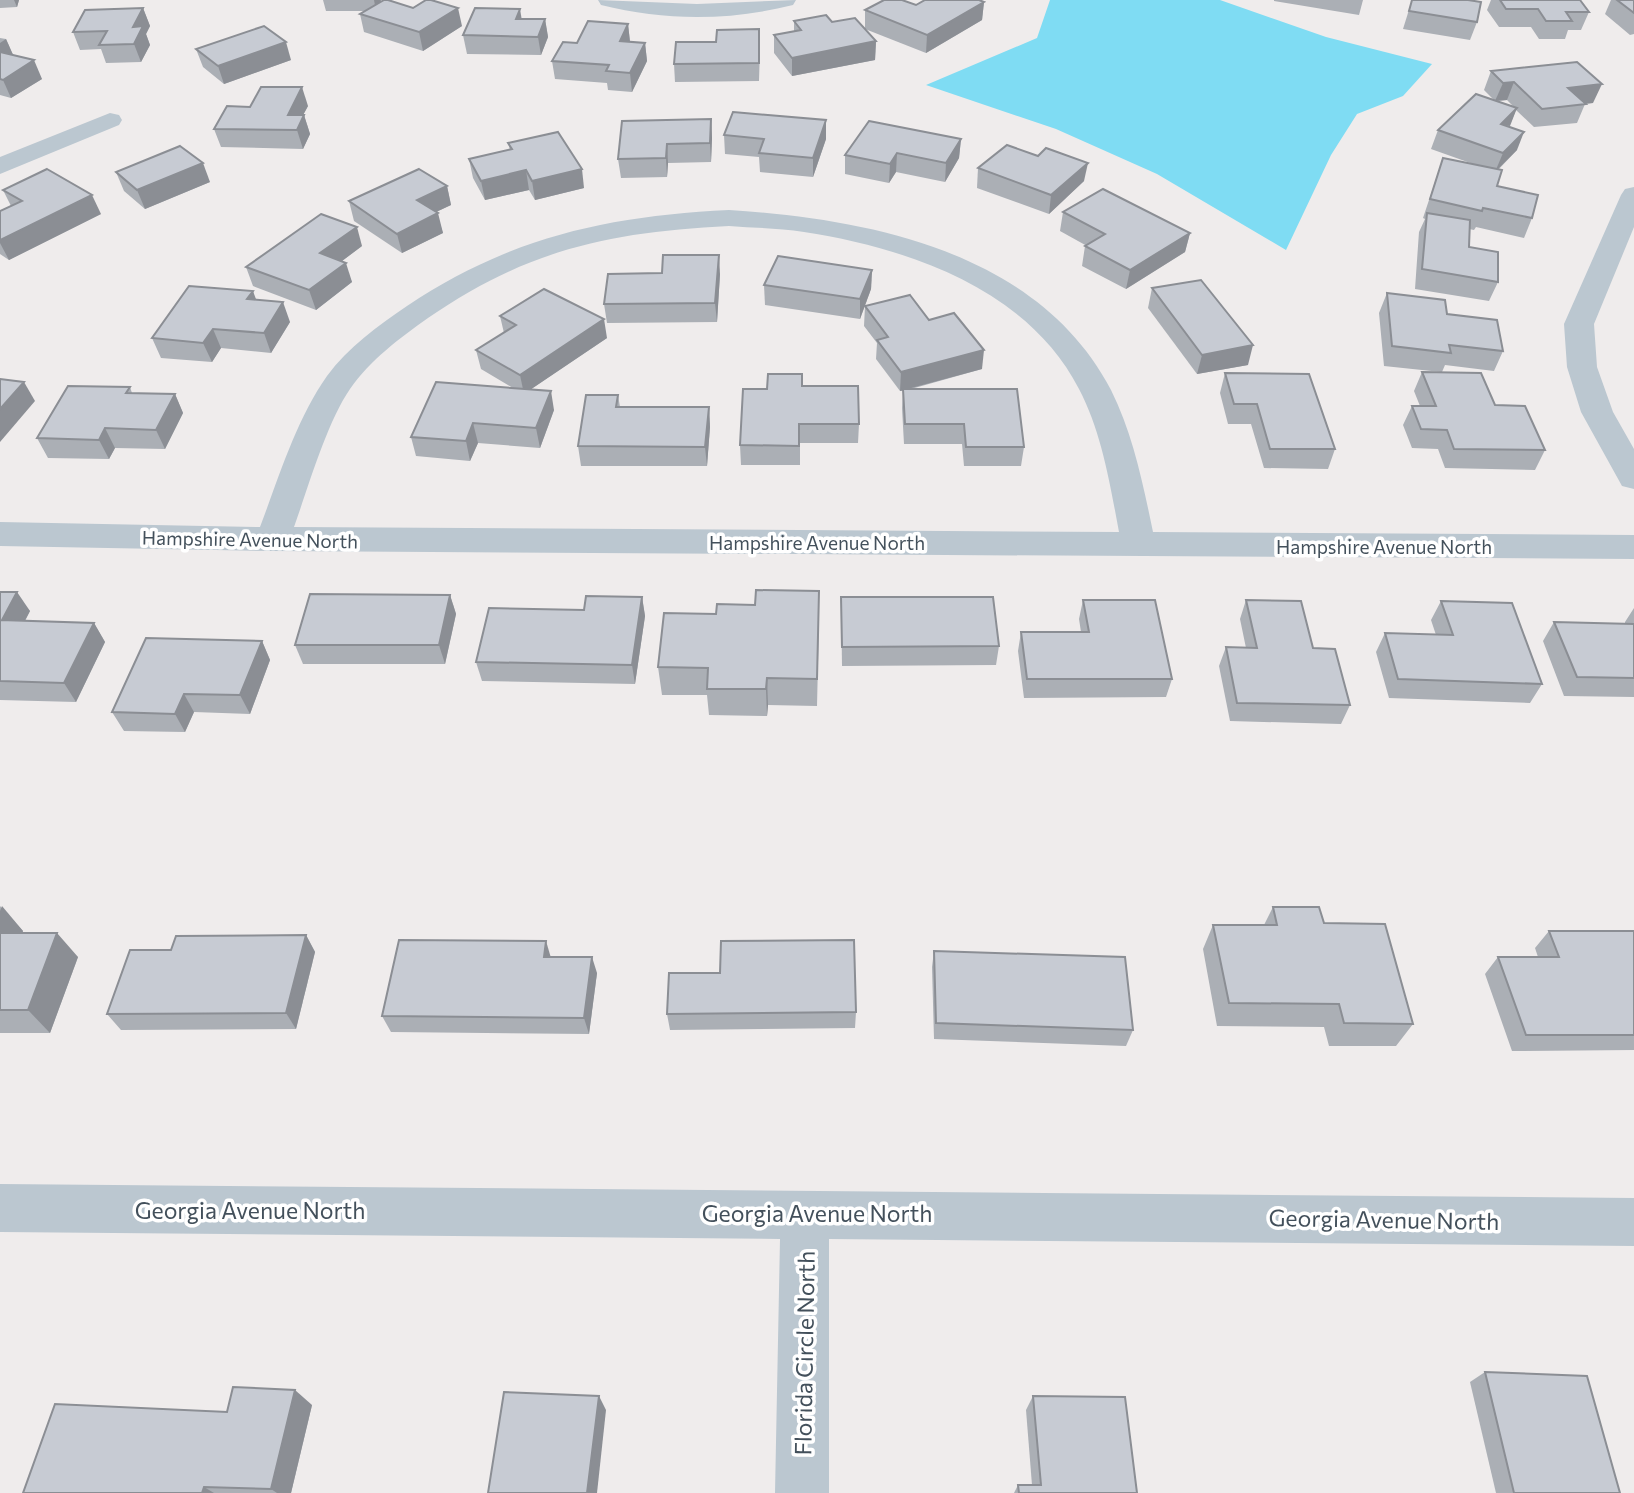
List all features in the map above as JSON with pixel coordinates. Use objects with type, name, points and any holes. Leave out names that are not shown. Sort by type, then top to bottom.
[{"type":"street","points":[[610,0],[666,11],[715,11],[785,0]]},
{"type":"street","points":[[0,166],[110,120]]},
{"type":"street","points":[[1634,195],[1578,324],[1582,367],[1597,412],[1634,478]]},
{"type":"street","points":[[273,539],[308,444],[334,389],[376,343],[427,301],[487,268],[552,244],[622,227],[706,219],[764,219],[834,227],[904,244],[966,269],[1020,301],[1065,344],[1098,391],[1118,443],[1138,544]]},
{"type":"street","name":"Hampshire Avenue North","points":[[0,534],[273,539],[1634,547]]},
{"type":"street","name":"Georgia Avenue North","points":[[0,1208],[1634,1222]]},
{"type":"street","name":"Florida Circle North","points":[[802,1493],[805,1213]]},
{"type":"water","points":[[1050,0],[1220,0],[1326,37],[1432,64],[1403,96],[1357,114],[1331,155],[1286,250],[1157,174],[1056,129],[926,85],[1037,38]]},
{"type":"building","points":[[384,0],[413,8],[431,0],[458,8],[419,32],[360,14]]},
{"type":"building","points":[[884,0],[902,0],[916,5],[925,0],[984,2],[927,35],[865,10]]},
{"type":"building","points":[[1412,0],[1481,2],[1477,22],[1409,11]]},
{"type":"building","points":[[1500,0],[1580,0],[1589,12],[1566,12],[1572,21],[1546,21],[1538,9],[1506,9]]},
{"type":"building","points":[[1617,0],[1634,0],[1634,13]]},
{"type":"building","points":[[143,8],[133,27],[143,26],[134,44],[99,45],[107,31],[73,32],[85,10]]},
{"type":"building","points":[[475,8],[520,9],[516,19],[545,19],[538,37],[463,35]]},
{"type":"building","points":[[826,15],[832,22],[855,18],[876,41],[792,58],[774,35],[801,30],[794,21]]},
{"type":"building","points":[[588,21],[628,24],[620,41],[645,43],[630,73],[606,71],[609,65],[552,61],[563,42],[577,43]]},
{"type":"building","points":[[264,26],[286,42],[218,66],[196,49]]},
{"type":"building","points":[[759,29],[759,63],[674,64],[676,42],[716,42],[717,30]]},
{"type":"building","points":[[0,52],[34,60],[3,80],[0,79]]},
{"type":"building","points":[[1577,62],[1602,84],[1568,88],[1586,104],[1542,109],[1514,82],[1503,83],[1491,71]]},
{"type":"building","points":[[261,87],[302,87],[288,115],[304,115],[297,130],[214,129],[227,106],[250,107]]},
{"type":"building","points":[[1476,94],[1517,108],[1501,124],[1524,132],[1503,153],[1438,130]]},
{"type":"building","points":[[733,112],[826,120],[813,158],[759,153],[764,139],[724,135]]},
{"type":"building","points":[[711,119],[710,143],[667,144],[666,158],[618,159],[622,121]]},
{"type":"building","points":[[869,121],[961,139],[946,163],[897,153],[890,164],[845,155]]},
{"type":"building","points":[[558,132],[582,169],[532,181],[526,170],[481,181],[469,159],[512,149],[508,143]]},
{"type":"building","points":[[1007,145],[1038,156],[1046,148],[1088,163],[1051,195],[978,168]]},
{"type":"building","points":[[180,146],[203,163],[137,190],[116,172]]},
{"type":"building","points":[[1443,158],[1502,170],[1497,186],[1538,195],[1532,218],[1483,208],[1482,211],[1430,199]]},
{"type":"building","points":[[47,169],[92,195],[0,240],[0,211],[22,201],[3,190]]},
{"type":"building","points":[[419,169],[447,186],[417,200],[438,213],[397,234],[349,201]]},
{"type":"building","points":[[1103,189],[1190,233],[1130,270],[1085,246],[1105,234],[1063,212]]},
{"type":"building","points":[[1427,213],[1470,220],[1469,247],[1498,252],[1498,282],[1422,269]]},
{"type":"building","points":[[321,214],[357,227],[320,253],[346,263],[309,290],[246,267]]},
{"type":"building","points":[[663,255],[719,255],[715,303],[604,304],[608,274],[662,273]]},
{"type":"building","points":[[778,256],[872,270],[860,299],[764,285]]},
{"type":"building","points":[[1201,280],[1253,345],[1202,355],[1152,288]]},
{"type":"building","points":[[189,286],[253,291],[247,299],[283,302],[264,333],[213,329],[203,343],[152,338]]},
{"type":"building","points":[[544,289],[604,319],[520,375],[476,350],[516,325],[500,316]]},
{"type":"building","points":[[1387,293],[1445,300],[1447,314],[1497,320],[1503,351],[1449,345],[1451,353],[1392,346]]},
{"type":"building","points":[[910,295],[929,320],[954,313],[984,350],[901,372],[877,340],[888,337],[865,306]]},
{"type":"building","points":[[1422,372],[1481,373],[1495,405],[1525,406],[1545,450],[1454,449],[1447,430],[1421,429],[1412,406],[1436,406]]},
{"type":"building","points":[[1225,373],[1309,374],[1335,449],[1270,449],[1257,404],[1234,404]]},
{"type":"building","points":[[768,374],[802,374],[802,386],[858,386],[859,424],[799,424],[799,446],[740,445],[743,389],[767,389]]},
{"type":"building","points":[[0,379],[24,382],[0,409]]},
{"type":"building","points":[[436,382],[551,391],[536,428],[473,423],[466,441],[411,437]]},
{"type":"building","points":[[68,386],[130,387],[126,393],[175,394],[156,430],[105,428],[99,440],[37,438]]},
{"type":"building","points":[[903,389],[1017,389],[1024,447],[966,447],[964,424],[905,424]]},
{"type":"building","points":[[586,395],[618,395],[616,407],[709,407],[705,447],[578,446]]},
{"type":"building","points":[[756,590],[819,591],[817,679],[767,678],[766,689],[707,689],[708,668],[658,667],[664,613],[716,614],[717,604],[755,605]]},
{"type":"building","points":[[0,592],[17,592],[2,620],[94,623],[64,683],[0,681]]},
{"type":"building","points":[[310,594],[450,595],[439,645],[295,645]]},
{"type":"building","points":[[586,596],[642,597],[632,665],[476,662],[489,608],[584,610]]},
{"type":"building","points":[[841,597],[993,597],[999,646],[842,647]]},
{"type":"building","points":[[1083,600],[1155,600],[1172,679],[1027,679],[1021,632],[1089,632]]},
{"type":"building","points":[[1246,600],[1301,601],[1313,648],[1335,649],[1350,705],[1237,703],[1226,647],[1257,648]]},
{"type":"building","points":[[1441,601],[1512,603],[1542,684],[1398,679],[1385,633],[1453,635]]},
{"type":"building","points":[[1554,622],[1634,624],[1634,678],[1577,677]]},
{"type":"building","points":[[146,638],[262,641],[240,695],[184,694],[175,714],[112,712]]},
{"type":"building","points":[[1273,907],[1319,907],[1324,923],[1385,924],[1413,1024],[1344,1023],[1339,1004],[1229,1003],[1213,925],[1277,925]]},
{"type":"building","points":[[1549,931],[1634,931],[1634,1035],[1526,1035],[1498,957],[1559,957]]},
{"type":"building","points":[[0,933],[57,933],[28,1010],[0,1010]]},
{"type":"building","points":[[306,935],[286,1013],[107,1014],[130,950],[171,950],[176,936]]},
{"type":"building","points":[[399,940],[546,941],[544,957],[592,957],[584,1018],[382,1016]]},
{"type":"building","points":[[854,940],[856,1012],[667,1014],[669,973],[720,973],[721,941]]},
{"type":"building","points":[[934,951],[1125,957],[1133,1030],[936,1023]]},
{"type":"building","points":[[1485,1372],[1587,1376],[1620,1493],[1514,1493]]},
{"type":"building","points":[[233,1387],[295,1390],[271,1489],[204,1487],[202,1493],[23,1493],[55,1404],[227,1412]]},
{"type":"building","points":[[504,1392],[599,1396],[587,1493],[488,1493]]},
{"type":"building","points":[[1033,1396],[1125,1397],[1137,1493],[1019,1493],[1018,1485],[1041,1485]]}]
